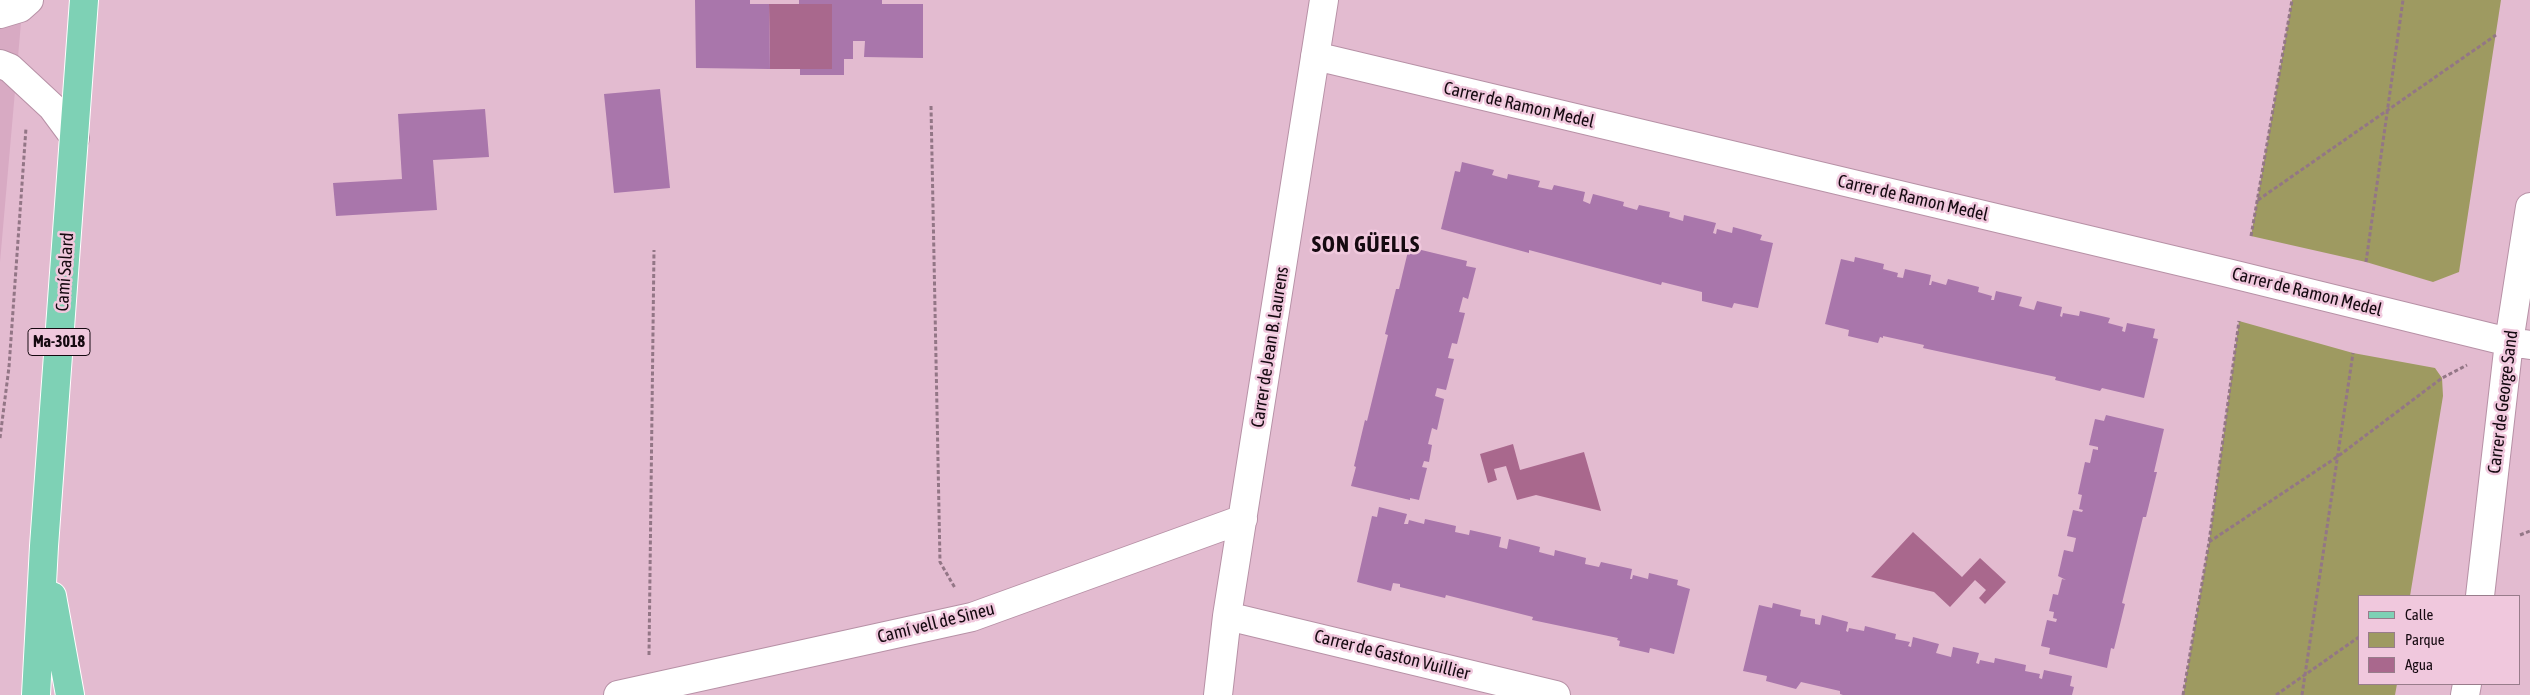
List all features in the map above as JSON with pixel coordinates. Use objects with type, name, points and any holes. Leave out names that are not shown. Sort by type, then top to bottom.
[{"type":"main road","name":"Camí Salard","points":[[36,695],[44,546],[84,0]]},
{"type":"main road","points":[[44,546],[70,695]]},
{"type":"street","points":[[0,14],[20,8],[29,0]]},
{"type":"street","name":"Carrer de Jean B. Laurens","points":[[1218,695],[1227,616],[1244,520],[1324,0]]},
{"type":"street","name":"Carrer de Ramon Medel","points":[[1315,56],[2218,270],[2520,344]]},
{"type":"street","points":[[0,64],[10,68],[52,107],[75,138]]},
{"type":"street","name":"Carrer de George Sand","points":[[2480,595],[2520,344],[2530,207]]},
{"type":"street","name":"Camí vell de Sineu","points":[[618,695],[972,617],[1244,520]]},
{"type":"street","name":"Carrer de Gaston Vuillier","points":[[1227,616],[1556,695]]},
{"type":"path","points":[[2251,236],[2292,0]]},
{"type":"path","points":[[2366,262],[2402,0]]},
{"type":"path","points":[[2258,200],[2496,35]]},
{"type":"path","points":[[0,438],[10,367],[29,86]]},
{"type":"path","points":[[931,106],[940,562],[972,617]]},
{"type":"path","points":[[649,688],[654,250]]},
{"type":"path","points":[[2183,695],[2209,542],[2239,321]]},
{"type":"path","points":[[2209,542],[2337,457],[2442,378],[2520,344]]},
{"type":"path","points":[[2302,695],[2353,353]]},
{"type":"path","points":[[2276,695],[2358,638]]},
{"type":"shaded area","points":[[0,0],[23,0],[0,262]]},
{"type":"green space","points":[[2292,0],[2501,0],[2459,272],[2433,282],[2366,262],[2251,236]]},
{"type":"green space","points":[[2239,321],[2353,353],[2435,368],[2442,378],[2443,396],[2410,595],[2358,595],[2358,685],[2397,685],[2395,695],[2183,695],[2209,542]]},
{"type":"water","points":[[769,4],[832,4],[832,69],[770,69]]},
{"type":"water","points":[[1513,444],[1520,470],[1584,452],[1601,511],[1536,495],[1517,500],[1506,466],[1494,469],[1497,480],[1488,483],[1480,454]]},
{"type":"water","points":[[1913,532],[1962,577],[1980,558],[2006,582],[1985,604],[1979,598],[1986,590],[1975,580],[1950,607],[1934,592],[1871,577]]},
{"type":"building","points":[[695,0],[750,0],[750,4],[769,4],[770,69],[696,68]]},
{"type":"building","points":[[799,0],[882,0],[882,4],[923,4],[923,58],[864,57],[865,41],[853,41],[853,59],[844,59],[844,75],[800,75],[800,69],[832,69],[832,4],[799,4]]},
{"type":"building","points":[[660,89],[670,188],[614,193],[604,94]]},
{"type":"building","points":[[485,109],[489,157],[433,160],[437,210],[336,216],[333,183],[402,179],[398,114]]},
{"type":"building","points":[[1462,162],[1494,170],[1492,175],[1507,179],[1508,174],[1540,181],[1538,187],[1552,190],[1554,185],[1585,192],[1583,201],[1590,204],[1593,194],[1624,202],[1623,206],[1637,210],[1639,205],[1670,212],[1669,217],[1683,221],[1684,215],[1716,223],[1713,233],[1716,234],[1717,229],[1732,233],[1733,227],[1762,235],[1760,240],[1773,243],[1758,308],[1734,303],[1732,308],[1702,301],[1702,292],[1662,282],[1661,285],[1529,250],[1529,253],[1441,229],[1455,171],[1460,172]]},
{"type":"building","points":[[1409,247],[1467,261],[1466,266],[1476,268],[1468,299],[1463,297],[1459,312],[1465,313],[1457,344],[1452,343],[1448,358],[1454,359],[1446,390],[1437,388],[1435,396],[1444,399],[1437,430],[1432,428],[1428,444],[1432,445],[1429,462],[1424,461],[1422,467],[1427,468],[1419,500],[1410,498],[1410,500],[1351,486],[1365,420],[1367,421],[1388,335],[1385,334],[1396,289],[1399,289]]},
{"type":"building","points":[[1855,257],[1884,264],[1883,269],[1898,273],[1897,277],[1903,278],[1905,269],[1931,275],[1929,285],[1931,285],[1932,281],[1946,285],[1948,279],[1979,287],[1978,292],[1992,296],[1991,300],[1994,300],[1996,291],[2022,297],[2019,306],[2034,310],[2037,301],[2062,307],[2060,316],[2062,317],[2063,313],[2079,316],[2080,311],[2110,318],[2108,323],[2123,327],[2122,331],[2125,332],[2127,323],[2155,329],[2153,338],[2158,339],[2144,398],[2102,388],[2100,391],[2055,380],[2056,377],[1923,348],[1924,345],[1883,336],[1883,338],[1880,337],[1878,343],[1848,336],[1849,330],[1825,324],[1841,259],[1854,262]]},
{"type":"building","points":[[2106,415],[2164,429],[2154,472],[2157,472],[2146,517],[2143,517],[2122,603],[2125,604],[2114,649],[2111,648],[2107,668],[2049,654],[2050,648],[2041,646],[2047,620],[2056,622],[2057,619],[2053,618],[2054,612],[2049,611],[2053,594],[2058,595],[2062,579],[2066,580],[2058,576],[2064,550],[2073,552],[2076,538],[2067,536],[2073,510],[2082,512],[2083,510],[2079,509],[2082,495],[2078,494],[2085,462],[2090,463],[2093,449],[2098,450],[2098,447],[2089,445],[2095,419],[2104,421]]},
{"type":"building","points":[[1379,507],[1407,514],[1404,524],[1408,524],[1409,520],[1424,524],[1425,519],[1456,526],[1455,532],[1469,535],[1470,530],[1501,537],[1499,547],[1507,549],[1509,539],[1540,547],[1539,552],[1554,556],[1555,550],[1586,558],[1585,564],[1599,567],[1601,562],[1632,569],[1630,579],[1632,579],[1633,575],[1648,579],[1649,573],[1678,580],[1677,585],[1690,589],[1674,654],[1650,648],[1649,653],[1619,646],[1620,641],[1617,640],[1618,638],[1532,620],[1533,617],[1446,595],[1445,598],[1400,587],[1400,584],[1393,583],[1391,591],[1357,582],[1372,516],[1377,517]]},
{"type":"building","points":[[1773,603],[1801,610],[1800,616],[1815,619],[1815,624],[1820,625],[1822,615],[1848,622],[1846,631],[1848,632],[1849,628],[1864,631],[1865,626],[1896,634],[1895,639],[1910,642],[1908,646],[1911,647],[1913,637],[1939,644],[1936,653],[1951,657],[1953,647],[1979,653],[1976,663],[1979,664],[1980,660],[1994,663],[1995,658],[2026,665],[2025,671],[2040,674],[2039,678],[2042,679],[2044,670],[2072,676],[2070,686],[2074,687],[2072,695],[1843,695],[1840,694],[1840,691],[1801,682],[1796,689],[1766,681],[1767,676],[1743,671],[1759,605],[1772,608]]},
{"type":"district","name":"SON GÜELLS","points":[[1366,245]]}]
